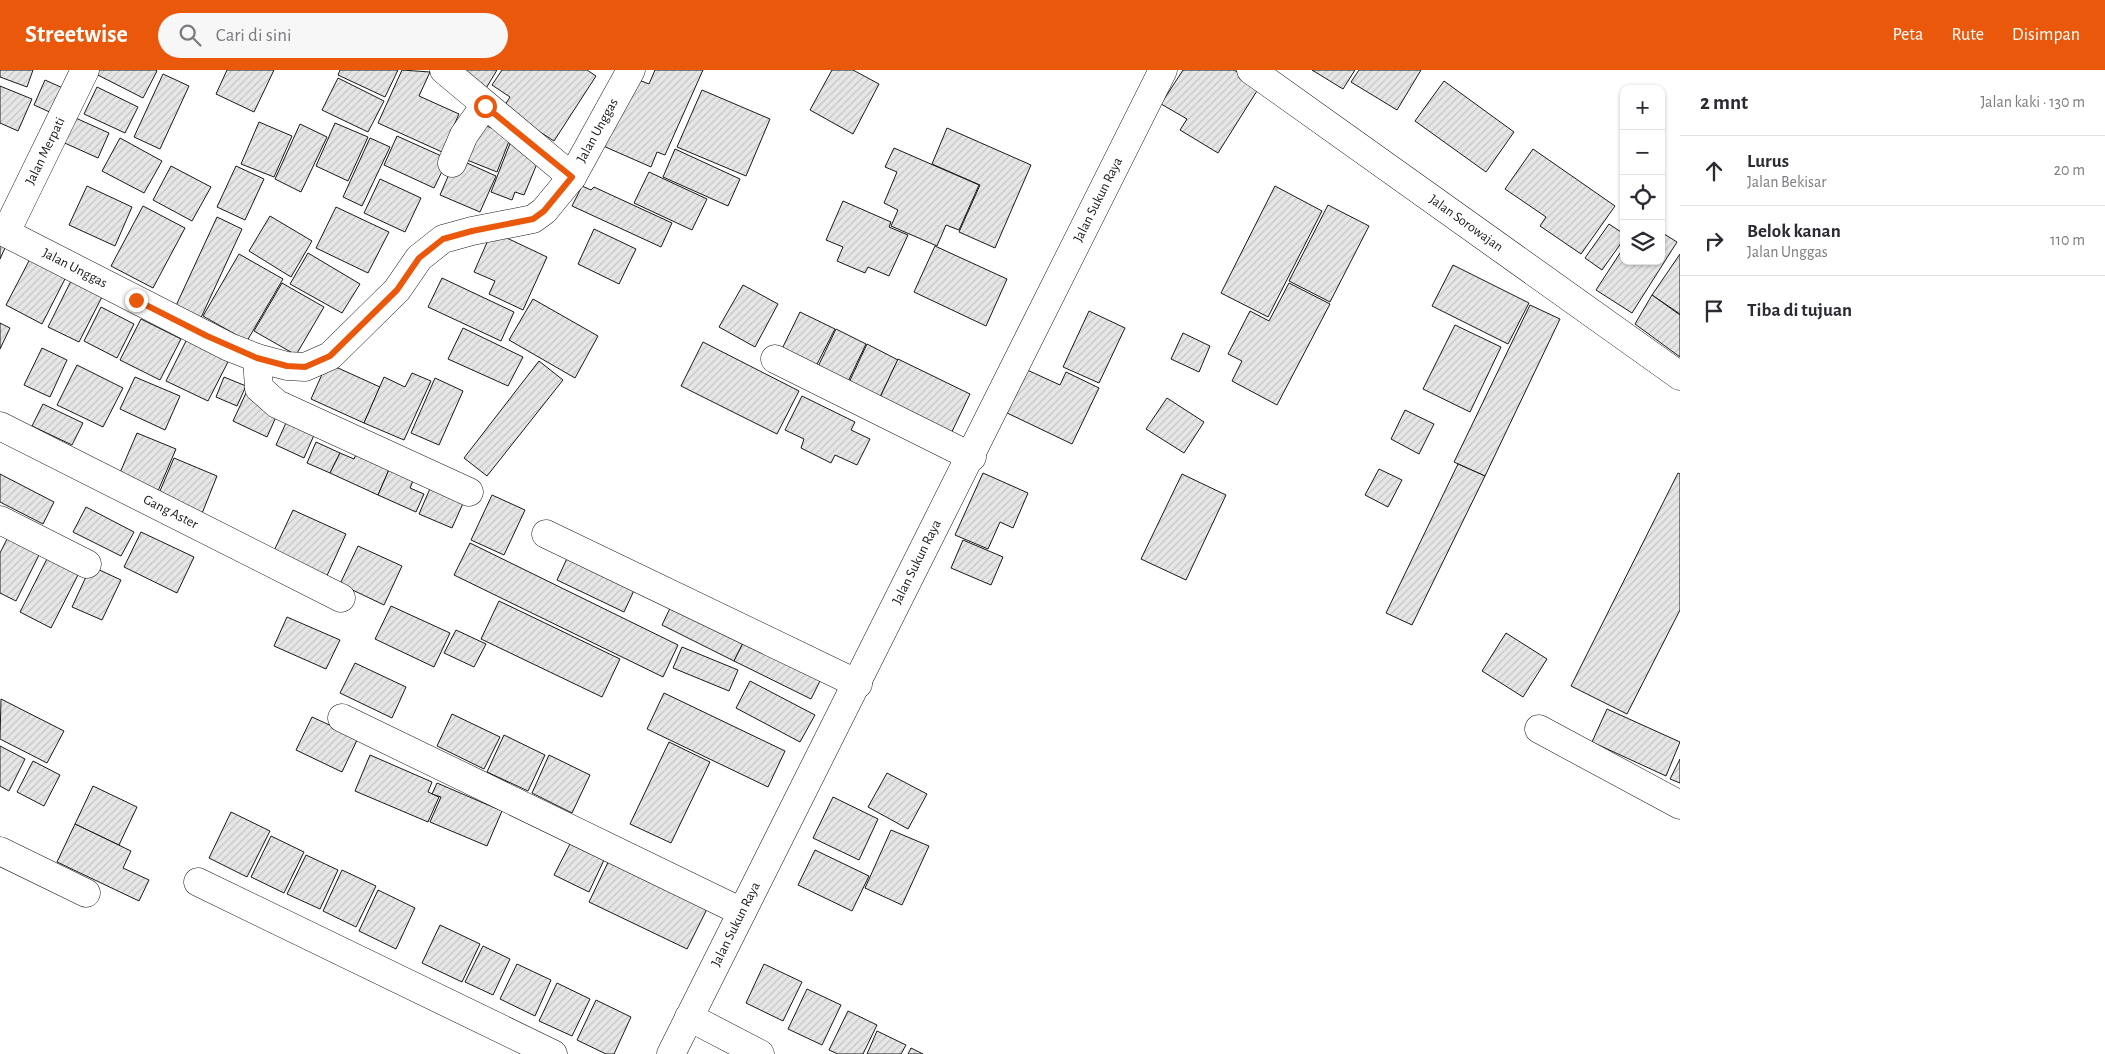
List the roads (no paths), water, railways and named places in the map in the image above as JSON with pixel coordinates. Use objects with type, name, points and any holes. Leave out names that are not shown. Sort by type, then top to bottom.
[{"type":"street","name":"Jalan Merpati","points":[[3,231],[85,70]]},
{"type":"street","points":[[444,70],[572,177]]},
{"type":"street","name":"Jalan Unggas","points":[[3,231],[207,336],[257,358],[287,366],[305,367],[330,356],[397,290],[419,258],[443,239],[472,231],[533,219],[544,211],[572,177],[631,70]]},
{"type":"street","name":"Jalan Sukun Raya","points":[[671,1054],[972,456],[1163,70]]},
{"type":"street","name":"Jalan Sorowajan","points":[[1251,70],[1680,376]]},
{"type":"street","points":[[452,163],[464,135],[485,106]]},
{"type":"street","points":[[257,358],[259,388],[277,404],[469,492]]},
{"type":"street","points":[[775,359],[972,456]]},
{"type":"street","name":"Gang Aster","points":[[0,426],[341,598]]},
{"type":"street","points":[[0,520],[88,564]]},
{"type":"street","points":[[546,534],[858,684]]},
{"type":"street","points":[[342,718],[742,912]]},
{"type":"street","points":[[1539,729],[1680,805]]},
{"type":"street","points":[[0,851],[86,893]]},
{"type":"street","points":[[198,882],[553,1054]]},
{"type":"street","points":[[689,1017],[760,1054]]}]
